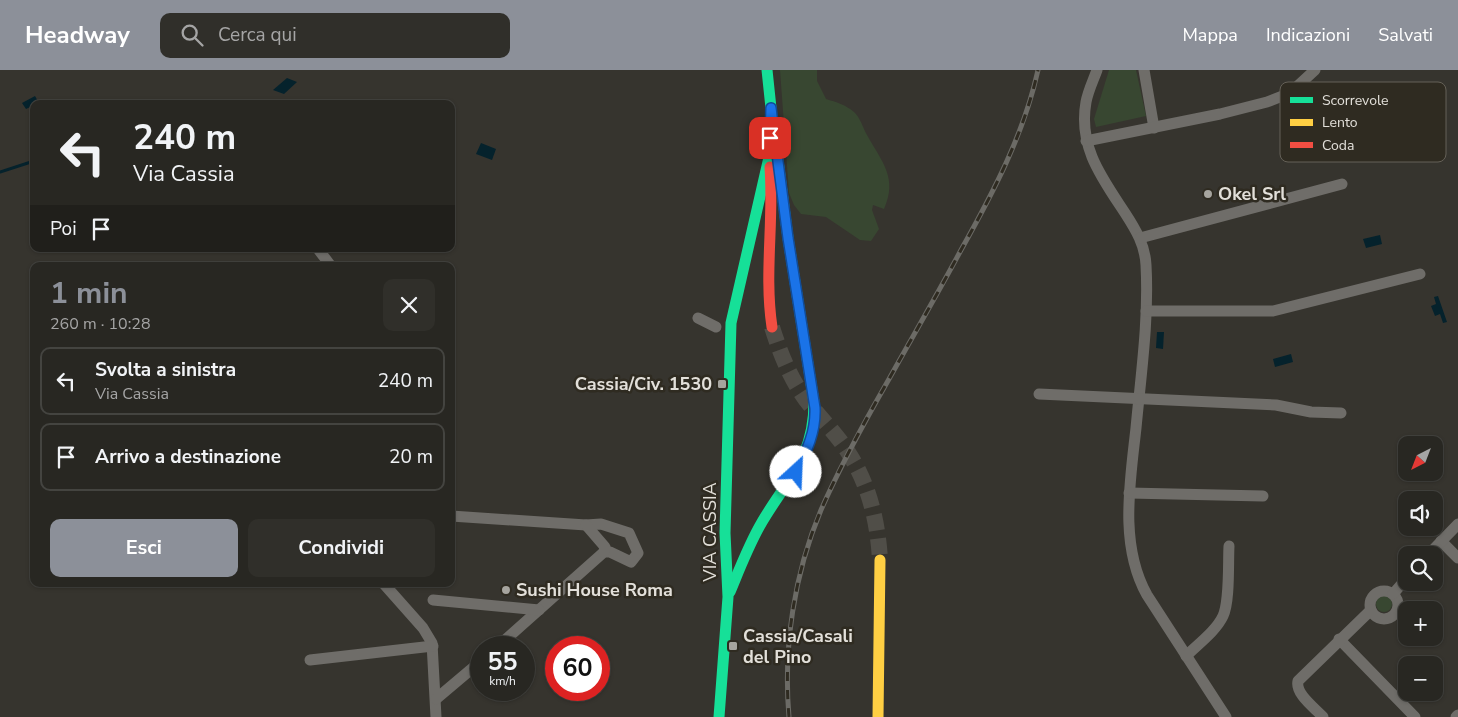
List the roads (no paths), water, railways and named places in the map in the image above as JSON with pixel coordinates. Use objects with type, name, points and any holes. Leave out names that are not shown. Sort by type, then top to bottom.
[{"type":"main road","points":[[728,597],[755,534],[804,457],[815,422],[814,402],[788,238],[767,70]]},
{"type":"main road","points":[[771,108],[771,202],[767,289],[772,327]]},
{"type":"main road","name":"VIA CASSIA","points":[[718,717],[728,597],[725,533],[731,323],[770,153]]},
{"type":"main road","points":[[878,717],[880,560]]},
{"type":"street","points":[[1097,70],[1086,101],[1084,119],[1086,141],[1100,175],[1140,238],[1146,264],[1146,311],[1130,493],[1130,543],[1135,569],[1146,595],[1226,717]]},
{"type":"street","points":[[1144,70],[1154,128]]},
{"type":"street","points":[[1302,82],[1315,70]]},
{"type":"street","points":[[1086,141],[1220,114],[1280,97]]},
{"type":"street","points":[[1140,238],[1342,184]]},
{"type":"street","points":[[320,252],[328,262]]},
{"type":"street","points":[[1146,311],[1273,311],[1420,274]]},
{"type":"street","points":[[698,318],[716,327]]},
{"type":"street","points":[[1039,394],[1276,405],[1311,412],[1341,413]]},
{"type":"street","points":[[1130,493],[1263,496]]},
{"type":"street","points":[[455,516],[586,525],[601,524],[629,533],[638,553],[631,562],[610,552],[604,552],[510,636]]},
{"type":"street","points":[[1436,546],[1458,524]]},
{"type":"street","points":[[586,525],[605,547],[604,552]]},
{"type":"street","points":[[1441,541],[1458,558]]},
{"type":"street","points":[[1186,656],[1218,623],[1224,614],[1229,546]]},
{"type":"street","points":[[387,587],[431,639],[433,646],[436,717]]},
{"type":"street","points":[[1393,594],[1398,588]]},
{"type":"street","points":[[1384,590],[1393,594],[1398,602],[1397,611],[1386,619],[1377,617],[1371,610],[1370,601],[1375,593],[1384,590]]},
{"type":"street","points":[[433,600],[539,610]]},
{"type":"street","points":[[1323,717],[1299,691],[1297,683],[1339,639],[1371,610]]},
{"type":"street","points":[[1339,639],[1415,717]]},
{"type":"street","points":[[310,660],[433,646]]},
{"type":"street","points":[[436,699],[470,670]]},
{"type":"water","points":[[287,78],[297,82],[284,94],[273,90]]},
{"type":"water","points":[[35,96],[37,100],[30,100],[30,107],[26,109],[22,103]]},
{"type":"water","points":[[481,143],[496,149],[492,160],[476,154]]},
{"type":"water","points":[[1380,235],[1382,244],[1366,248],[1363,239]]},
{"type":"water","points":[[1438,296],[1447,322],[1443,323],[1440,314],[1435,316],[1431,306],[1436,304],[1434,297]]},
{"type":"water","points":[[1157,332],[1164,332],[1163,349],[1156,348]]},
{"type":"water","points":[[1291,354],[1293,362],[1275,367],[1273,359]]},
{"type":"waterway","points":[[0,172],[30,162]]},
{"type":"tunnel","points":[[772,327],[786,365],[800,392],[841,442],[858,469],[872,507],[880,560]]},
{"type":"railway","points":[[789,717],[789,638],[797,585],[821,510],[862,427],[996,185],[1025,117],[1038,70]]},
{"type":"place","name":"Okel Srl","points":[[1208,194]]},
{"type":"place","name":"Cassia/Civ. 1530","points":[[722,384]]},
{"type":"place","name":"Sushi House Roma","points":[[506,590]]},
{"type":"place","name":"Cassia/Casali del Pino","points":[[733,646]]}]
